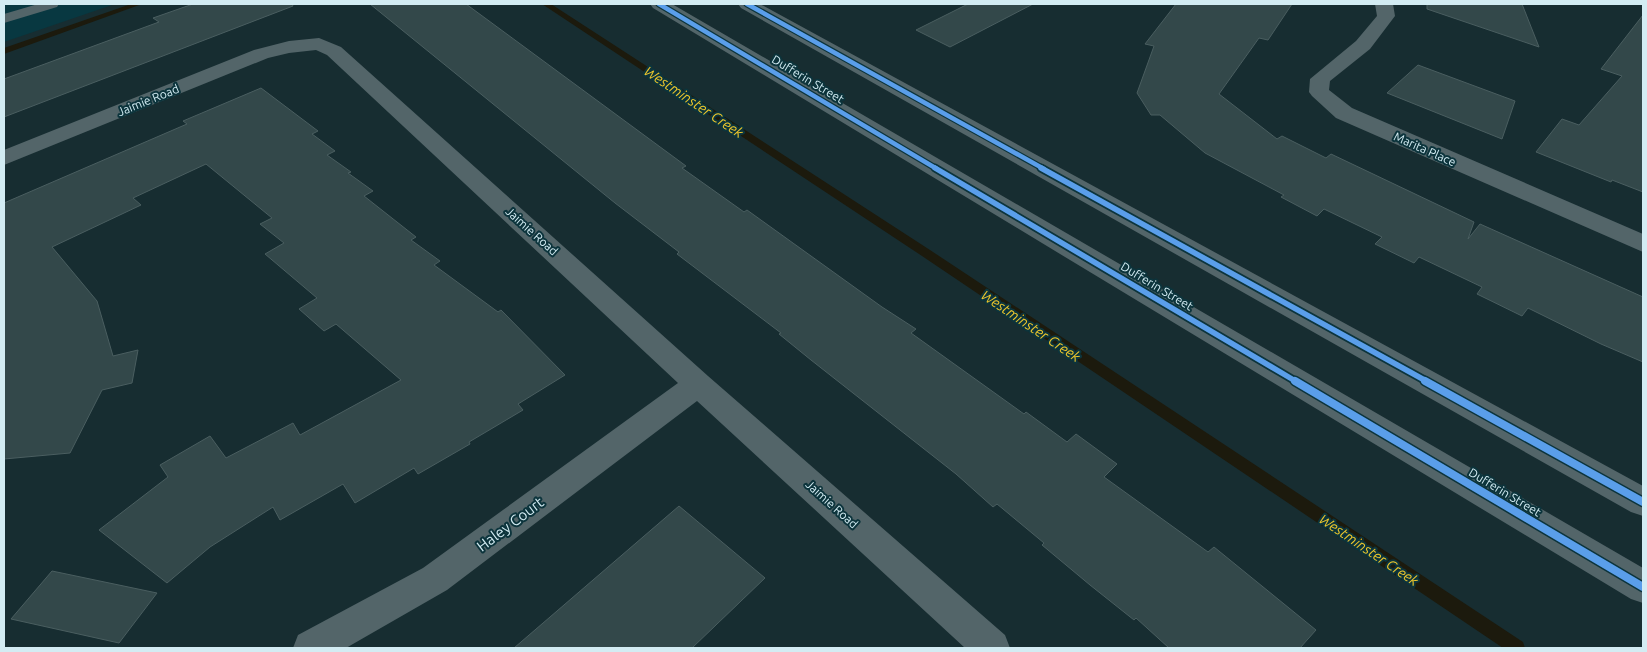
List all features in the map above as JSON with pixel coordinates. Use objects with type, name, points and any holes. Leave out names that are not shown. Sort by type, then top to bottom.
[{"type":"street","name":"Dufferin Street","points":[[658,4],[1643,587]]},
{"type":"street","points":[[746,4],[1643,502]]},
{"type":"street","name":"Marita Place","points":[[1384,4],[1386,16],[1363,45],[1320,78],[1319,92],[1344,114],[1643,244]]},
{"type":"street","name":"Jaimie Road","points":[[4,158],[261,54],[289,47],[319,44],[334,51],[698,384],[992,648]]},
{"type":"street","name":"Haley Court","points":[[311,648],[435,580],[698,384]]},
{"type":"lane","points":[[4,19],[52,4]]},
{"type":"shaded area","points":[[4,4],[115,4],[4,42]]},
{"type":"building","points":[[193,4],[292,4],[293,6],[4,117],[4,79],[159,22],[153,18]]},
{"type":"building","points":[[370,4],[466,4],[686,166],[682,168],[744,212],[747,210],[882,307],[916,329],[911,333],[1024,414],[1026,412],[1067,442],[1076,434],[1117,464],[1104,477],[1208,552],[1214,547],[1316,630],[1300,648],[1169,648],[1136,618],[1134,620],[1042,545],[1044,543],[997,504],[993,507],[956,474],[779,334],[781,333],[677,254],[679,252],[615,203]]},
{"type":"building","points":[[968,4],[1033,4],[950,47],[916,30]]},
{"type":"building","points":[[1176,4],[1292,4],[1268,40],[1259,38],[1219,94],[1277,139],[1282,136],[1326,158],[1331,154],[1474,222],[1468,239],[1480,224],[1643,297],[1643,362],[1601,344],[1528,308],[1522,316],[1477,294],[1482,287],[1419,257],[1414,263],[1375,244],[1382,237],[1324,209],[1317,216],[1281,197],[1284,195],[1205,153],[1160,115],[1151,115],[1137,93],[1154,46],[1145,44]]},
{"type":"building","points":[[1427,4],[1522,4],[1539,47],[1427,9]]},
{"type":"building","points":[[1643,15],[1643,192],[1612,180],[1611,182],[1536,152],[1562,119],[1579,125],[1622,76],[1601,69]]},
{"type":"building","points":[[1418,65],[1515,101],[1502,139],[1387,93]]},
{"type":"building","points":[[261,88],[318,131],[312,134],[335,151],[327,155],[373,191],[364,196],[416,237],[411,240],[440,261],[434,265],[498,312],[501,310],[565,375],[518,404],[523,410],[418,474],[414,468],[355,503],[343,484],[280,520],[273,507],[210,547],[167,583],[99,530],[168,477],[160,465],[210,436],[226,458],[293,423],[300,435],[401,380],[336,324],[324,331],[299,309],[317,298],[265,254],[284,243],[260,224],[272,218],[206,164],[133,198],[141,205],[52,247],[97,301],[113,356],[138,350],[132,383],[102,390],[70,453],[4,459],[4,203],[187,124],[183,121]]},
{"type":"building","points":[[679,506],[765,578],[692,648],[514,648]]},
{"type":"building","points":[[52,571],[157,593],[119,643],[11,619]]},
{"type":"waterway","name":"Westminster Creek","points":[[4,51],[138,4]]},
{"type":"waterway","name":"Westminster Creek","points":[[546,4],[926,253],[1517,648]]},
{"type":"cycle path","points":[[659,4],[1643,587]]},
{"type":"cycle path","points":[[747,4],[1643,502]]}]
